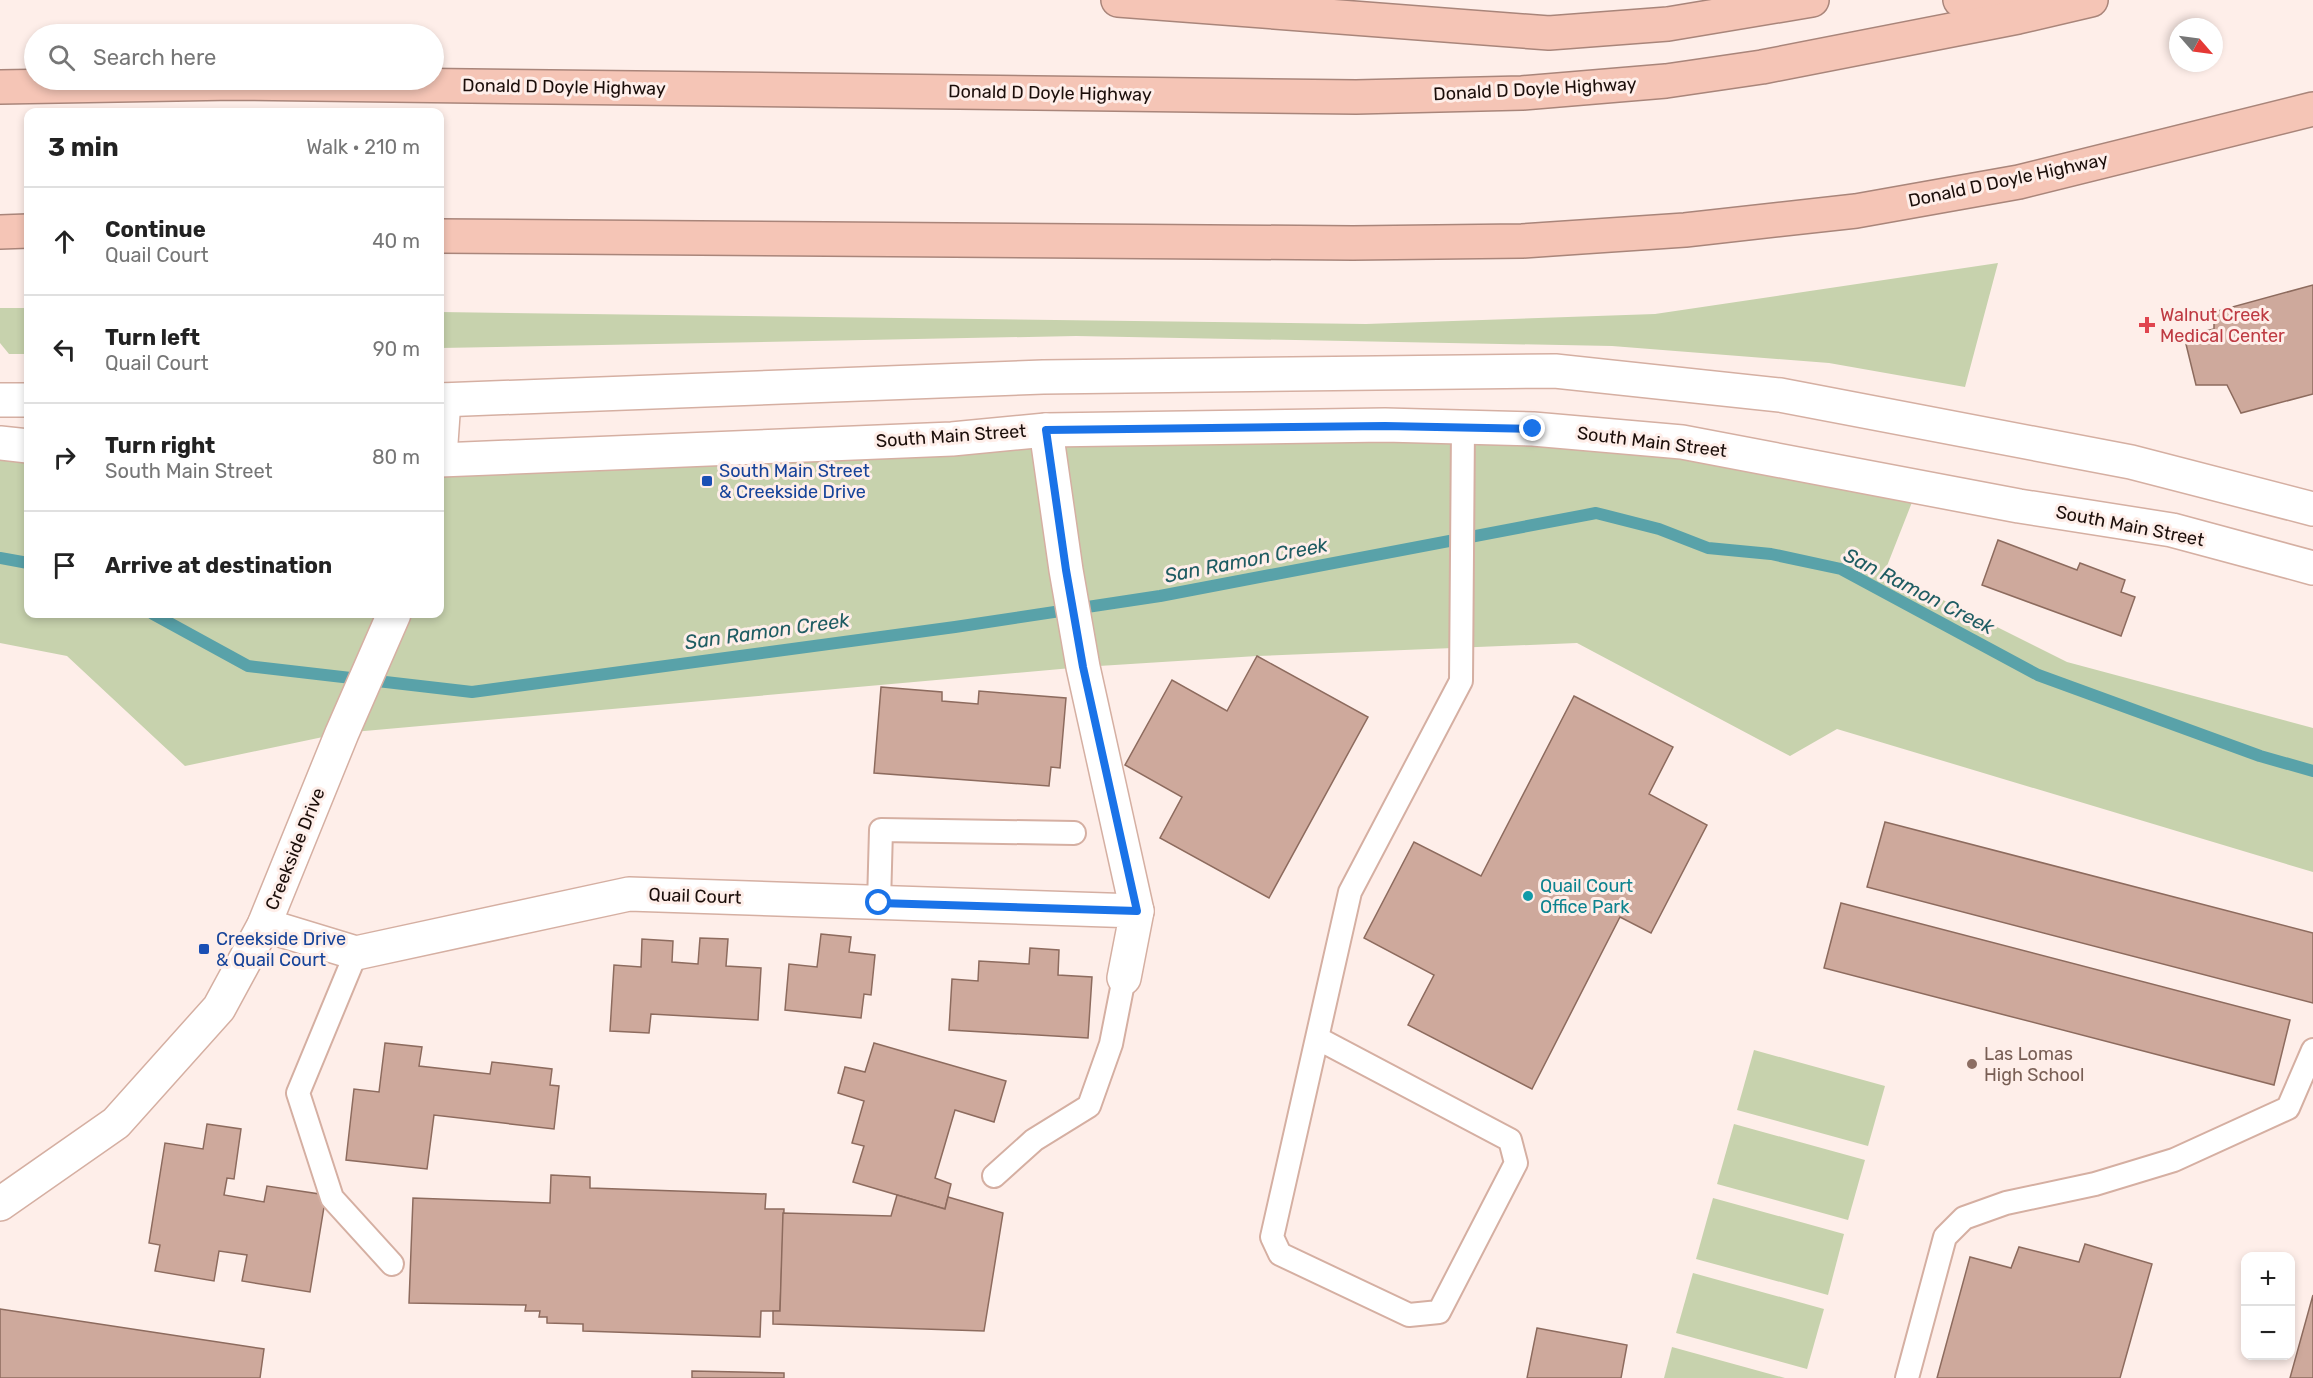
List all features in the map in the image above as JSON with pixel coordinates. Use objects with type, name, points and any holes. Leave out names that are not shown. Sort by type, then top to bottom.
[{"type":"highway","points":[[1118,0],[1549,33],[1668,24],[1812,0]]},
{"type":"highway","points":[[1960,0],[2018,17]]},
{"type":"highway","name":"Donald D Doyle Highway","points":[[444,86],[1356,97],[1522,93],[1666,81],[1762,67],[2018,17],[2091,0]]},
{"type":"highway","name":"Donald D Doyle Highway","points":[[0,87],[24,87]]},
{"type":"highway","name":"Donald D Doyle Highway","points":[[444,236],[1353,243],[1522,242],[1673,231],[1856,211],[2019,182],[2313,109]]},
{"type":"highway","points":[[0,232],[24,231]]},
{"type":"main road","points":[[444,400],[1043,377],[1555,371],[1780,394],[2131,462],[2313,509]]},
{"type":"main road","points":[[0,400],[24,400]]},
{"type":"main road","name":"South Main Street","points":[[444,458],[941,439],[1046,430],[1385,426],[1533,429],[1682,442],[2019,506],[2172,530],[2313,568]]},
{"type":"main road","points":[[1046,430],[1066,570],[1083,667],[1137,911],[1124,978]]},
{"type":"main road","points":[[0,443],[24,446]]},
{"type":"main road","name":"Creekside Drive","points":[[0,1204],[116,1123],[219,1008],[264,925],[342,733],[392,618]]},
{"type":"main road","name":"Quail Court","points":[[264,925],[356,952],[629,894],[1137,911]]},
{"type":"lane","points":[[1317,1038],[1510,1140],[1516,1163],[1439,1312],[1409,1315],[1280,1254],[1272,1238],[1317,1038],[1350,892],[1461,681],[1463,427]]},
{"type":"lane","points":[[879,903],[881,830],[1074,833]]},
{"type":"lane","points":[[356,952],[298,1093],[333,1198],[392,1264]]},
{"type":"lane","points":[[993,1176],[1034,1140],[1089,1106],[1111,1044],[1124,978]]},
{"type":"lane","points":[[1907,1378],[1945,1237],[1964,1218],[2006,1203],[2095,1184],[2174,1160],[2288,1108],[2313,1050]]},
{"type":"green space","points":[[1998,263],[1965,387],[1829,363],[1612,346],[1076,336],[444,348],[444,312],[1366,324],[1655,314]]},
{"type":"green space","points":[[0,308],[24,308],[24,354],[9,354],[0,343]]},
{"type":"green space","points":[[1533,429],[1918,487],[1885,571],[2067,662],[2313,728],[2313,872],[1837,729],[1790,756],[1577,643],[1257,656],[1083,667],[342,733],[185,766],[67,656],[0,643],[0,443],[24,446],[24,618],[444,618],[444,460]]},
{"type":"green space","points":[[1754,1050],[1885,1086],[1868,1146],[1737,1110]]},
{"type":"green space","points":[[1734,1124],[1865,1160],[1848,1220],[1717,1184]]},
{"type":"green space","points":[[1713,1198],[1844,1234],[1828,1295],[1696,1259]]},
{"type":"green space","points":[[1693,1273],[1824,1309],[1807,1369],[1676,1333]]},
{"type":"green space","points":[[1672,1347],[1785,1378],[1664,1378]]},
{"type":"building","points":[[2313,285],[2313,394],[2241,413],[2227,385],[2196,385],[2184,336],[2214,329],[2214,312]]},
{"type":"building","points":[[1998,540],[2077,570],[2080,563],[2125,580],[2121,592],[2135,597],[2121,636],[1982,585]]},
{"type":"building","points":[[1257,656],[1368,717],[1269,898],[1160,838],[1182,797],[1125,765],[1172,680],[1227,711]]},
{"type":"building","points":[[881,687],[942,692],[942,701],[978,704],[979,691],[1066,698],[1060,768],[1051,767],[1049,786],[874,773]]},
{"type":"building","name":"Quail Court Office Park","points":[[1574,696],[1673,747],[1649,794],[1707,825],[1651,933],[1620,917],[1532,1089],[1408,1025],[1434,975],[1364,938],[1414,842],[1481,876]]},
{"type":"building","points":[[1885,822],[2313,933],[2313,1003],[1867,887]]},
{"type":"building","points":[[1841,903],[2290,1020],[2274,1085],[1824,968]]},
{"type":"building","points":[[821,934],[851,937],[849,952],[875,955],[871,995],[864,994],[861,1018],[785,1010],[789,964],[817,967]]},
{"type":"building","points":[[700,938],[728,939],[726,966],[761,968],[758,1020],[651,1014],[649,1033],[610,1031],[614,965],[641,967],[642,939],[673,941],[672,962],[698,964]]},
{"type":"building","points":[[1030,948],[1059,950],[1058,975],[1092,977],[1088,1038],[949,1030],[952,979],[978,981],[979,961],[1029,964]]},
{"type":"building","points":[[385,1043],[422,1047],[419,1066],[490,1074],[492,1062],[552,1069],[550,1085],[559,1086],[554,1129],[434,1115],[427,1169],[346,1160],[354,1089],[379,1092]]},
{"type":"building","points":[[874,1043],[1006,1081],[994,1122],[955,1110],[935,1178],[951,1184],[945,1209],[853,1182],[864,1146],[852,1143],[864,1101],[838,1093],[845,1067],[865,1072]]},
{"type":"building","points":[[207,1124],[241,1129],[234,1179],[227,1178],[224,1195],[264,1202],[267,1186],[326,1195],[310,1292],[242,1281],[247,1255],[219,1251],[214,1281],[155,1271],[160,1245],[149,1243],[165,1143],[203,1149]]},
{"type":"building","points":[[551,1175],[590,1177],[590,1188],[766,1194],[765,1209],[784,1209],[780,1311],[761,1311],[760,1337],[583,1331],[583,1324],[547,1323],[547,1317],[539,1317],[540,1311],[525,1311],[526,1305],[409,1303],[413,1198],[550,1203]]},
{"type":"building","points":[[897,1195],[945,1209],[948,1197],[1003,1213],[984,1331],[773,1324],[773,1311],[780,1311],[783,1213],[891,1216]]},
{"type":"building","points":[[2085,1244],[2152,1264],[2120,1378],[1937,1378],[1970,1257],[2011,1268],[2019,1247],[2079,1262]]},
{"type":"building","points":[[2313,1295],[2313,1378],[2290,1378]]},
{"type":"building","points":[[0,1309],[264,1349],[260,1378],[0,1378]]},
{"type":"building","points":[[1537,1328],[1627,1345],[1621,1378],[1527,1378]]},
{"type":"building","points":[[692,1371],[784,1373],[784,1378],[692,1378]]},
{"type":"waterway","name":"San Ramon Creek","points":[[160,618],[248,666],[472,692],[955,627],[1160,596],[1596,513],[1659,529],[1708,548],[1771,554],[1841,569],[2038,675],[2260,756],[2313,771]]},
{"type":"waterway","name":"San Ramon Creek","points":[[0,558],[24,562]]},
{"type":"place","name":"Walnut Creek Medical Center","points":[[2147,325]]},
{"type":"place","name":"South Main Street & Creekside Drive","points":[[707,481]]},
{"type":"place","name":"Quail Court Office Park","points":[[1528,896]]},
{"type":"place","name":"Creekside Drive & Quail Court","points":[[204,949]]},
{"type":"place","name":"Las Lomas High School","points":[[1972,1064]]},
{"type":"route","points":[[879,903],[1137,911],[1083,667],[1066,570],[1046,430],[1385,426],[1533,429]]}]
